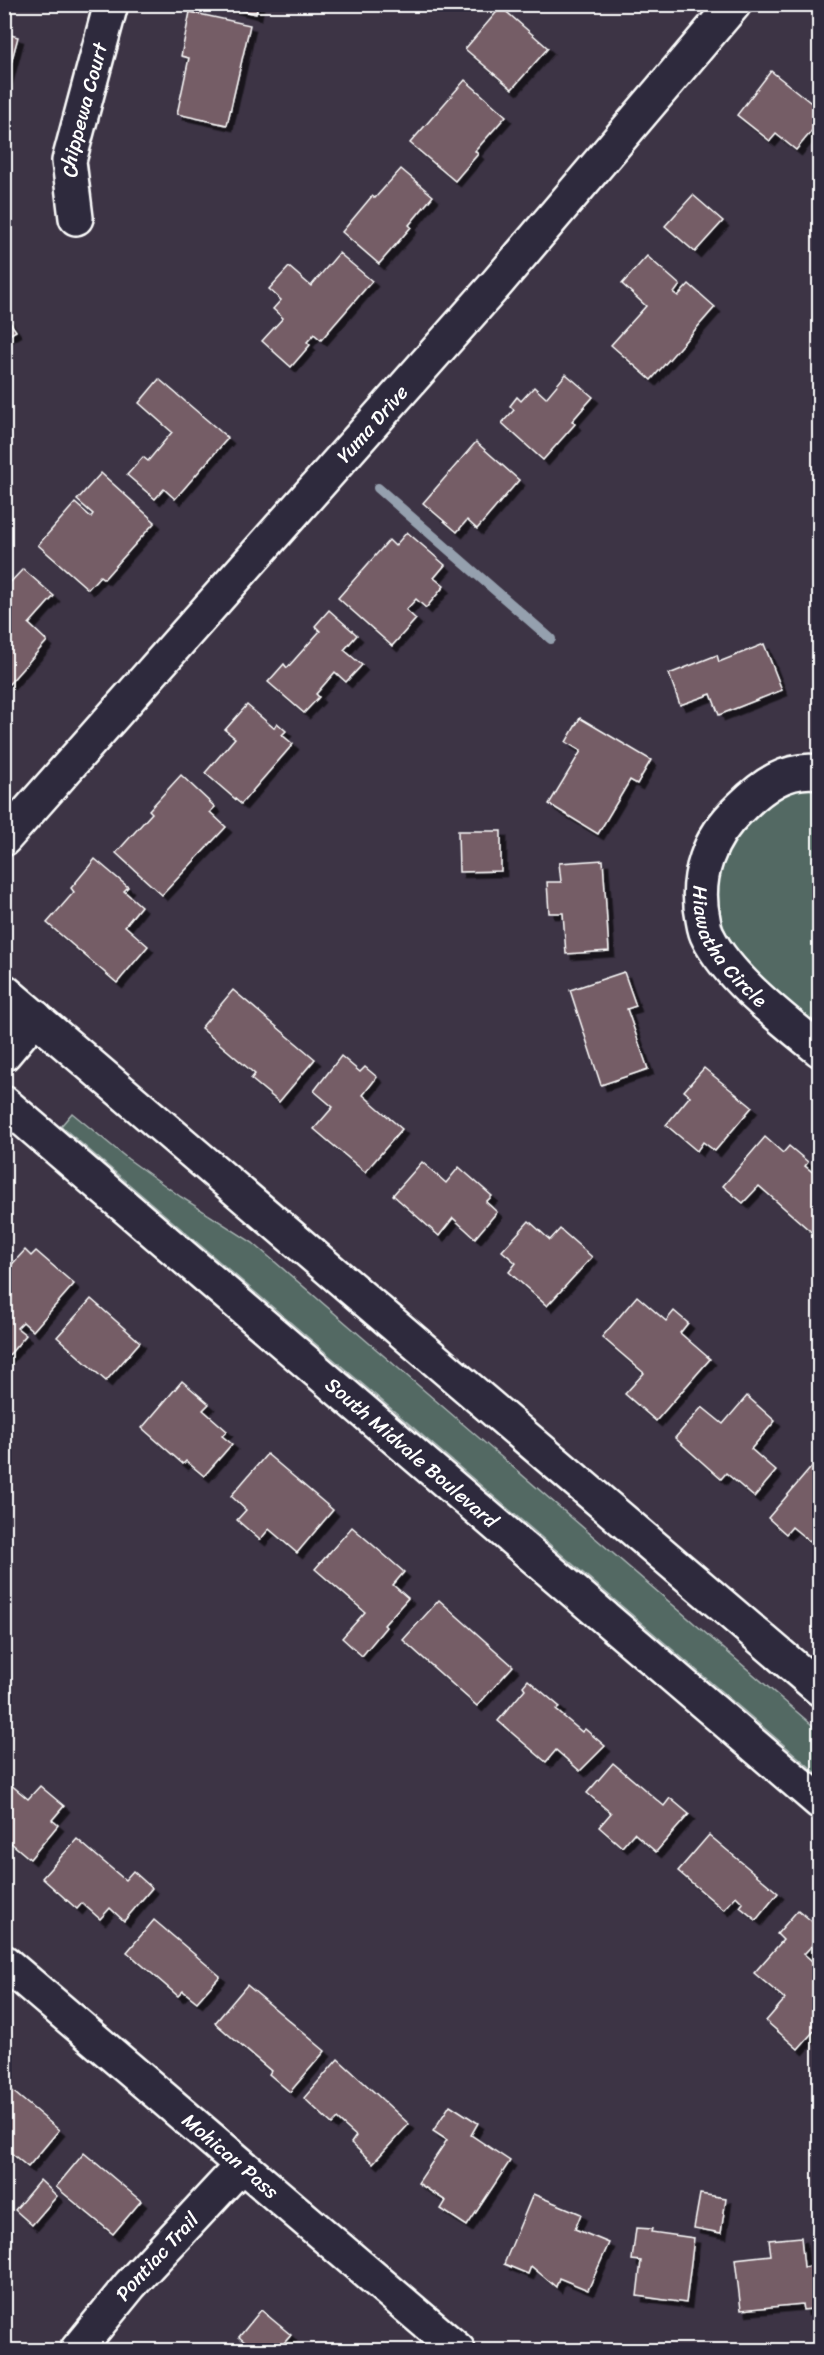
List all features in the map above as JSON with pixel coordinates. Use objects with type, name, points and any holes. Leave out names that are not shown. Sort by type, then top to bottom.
[{"type":"street","name":"Chippewa Court","points":[[76,218],[69,160],[111,4]]},
{"type":"street","name":"Yuma Drive","points":[[4,839],[497,283],[734,4]]},
{"type":"street","name":"Hiawatha Circle","points":[[819,772],[792,773],[770,782],[752,794],[717,835],[705,860],[700,885],[701,910],[707,935],[721,958],[743,982],[819,1050]]},
{"type":"street","points":[[4,991],[819,1689]]},
{"type":"street","points":[[4,1054],[35,1017]]},
{"type":"street","name":"South Midvale Boulevard","points":[[4,1103],[819,1802]]},
{"type":"street","name":"Mohican Pass","points":[[4,1962],[458,2350]]},
{"type":"street","name":"Pontiac Trail","points":[[77,2350],[130,2285],[241,2166]]},
{"type":"green space","points":[[819,789],[819,1028],[750,966],[732,943],[720,919],[716,892],[722,863],[747,822],[771,801],[791,792]]},
{"type":"green space","points":[[72,1113],[128,1159],[181,1197],[253,1243],[819,1731],[819,1775],[61,1126]]},
{"type":"building","points":[[217,4],[258,4],[256,14]]},
{"type":"building","points":[[501,7],[548,48],[512,89],[465,49]]},
{"type":"building","points":[[190,12],[250,25],[227,125],[177,114],[189,58],[181,56]]},
{"type":"building","points":[[4,33],[18,37],[4,89]]},
{"type":"building","points":[[771,71],[820,110],[820,121],[796,150],[776,134],[770,141],[737,115]]},
{"type":"building","points":[[465,80],[506,116],[475,151],[478,154],[455,181],[410,143]]},
{"type":"building","points":[[401,169],[433,196],[409,225],[411,227],[379,264],[342,232],[372,196],[375,198]]},
{"type":"building","points":[[693,195],[723,221],[695,252],[665,226]]},
{"type":"building","points":[[339,253],[372,281],[321,340],[314,334],[307,342],[310,345],[291,367],[262,341],[283,318],[273,309],[281,300],[269,289],[289,267],[311,286]]},
{"type":"building","points":[[647,256],[680,285],[674,293],[678,296],[689,284],[715,307],[651,380],[611,345],[646,306],[622,284]]},
{"type":"building","points":[[4,314],[16,331],[4,338]]},
{"type":"building","points":[[566,374],[593,397],[572,421],[575,424],[543,460],[502,423],[514,410],[510,406],[517,397],[521,401],[534,387],[546,398]]},
{"type":"building","points":[[159,379],[228,438],[175,499],[164,489],[155,499],[127,475],[143,457],[148,461],[172,432],[139,403]]},
{"type":"building","points":[[476,442],[519,480],[477,529],[467,520],[457,532],[423,503]]},
{"type":"building","points":[[101,473],[155,522],[104,579],[100,576],[88,589],[38,545],[75,503],[91,517],[93,514],[77,500]]},
{"type":"building","points":[[407,532],[445,565],[434,578],[444,586],[426,608],[416,599],[406,610],[416,619],[392,646],[338,598],[389,540],[395,546]]},
{"type":"building","points":[[23,569],[54,596],[29,624],[47,641],[9,684],[4,680],[4,589]]},
{"type":"building","points":[[329,610],[357,635],[344,650],[362,665],[346,682],[335,672],[316,694],[319,697],[304,713],[268,682],[284,664],[287,668],[320,631],[315,626]]},
{"type":"building","points":[[764,644],[782,690],[719,715],[711,694],[680,705],[669,674],[717,655],[719,662]]},
{"type":"building","points":[[247,705],[274,728],[277,723],[286,731],[282,735],[293,744],[241,804],[205,773],[235,738],[225,730]]},
{"type":"building","points":[[580,718],[651,760],[637,784],[630,780],[598,834],[549,804],[581,751],[566,742]]},
{"type":"building","points":[[181,775],[215,807],[210,812],[226,827],[162,895],[116,853],[152,813],[149,810]]},
{"type":"building","points":[[458,831],[501,831],[501,871],[459,872]]},
{"type":"building","points":[[95,859],[128,887],[124,891],[141,906],[125,926],[148,946],[117,983],[47,923],[74,892],[71,888]]},
{"type":"building","points":[[603,860],[609,951],[566,954],[563,913],[549,913],[547,882],[561,882],[559,863]]},
{"type":"building","points":[[624,972],[636,1006],[627,1009],[648,1069],[601,1085],[570,990]]},
{"type":"building","points":[[233,990],[315,1059],[279,1102],[251,1079],[255,1074],[201,1028]]},
{"type":"building","points":[[341,1056],[360,1072],[365,1067],[377,1077],[363,1095],[402,1129],[365,1172],[314,1129],[333,1107],[314,1091]]},
{"type":"building","points":[[704,1068],[752,1107],[715,1151],[703,1142],[697,1151],[666,1125],[690,1096],[684,1091]]},
{"type":"building","points":[[765,1137],[783,1153],[789,1146],[808,1162],[805,1166],[820,1178],[820,1232],[816,1236],[759,1186],[743,1203],[723,1186]]},
{"type":"building","points":[[422,1162],[446,1183],[459,1167],[492,1196],[486,1202],[497,1212],[475,1238],[453,1218],[439,1236],[393,1195]]},
{"type":"building","points":[[529,1221],[550,1240],[560,1229],[592,1257],[547,1306],[509,1272],[516,1263],[502,1251]]},
{"type":"building","points":[[25,1250],[31,1256],[36,1251],[74,1284],[33,1331],[23,1322],[17,1328],[26,1335],[4,1361],[4,1310],[6,1308],[4,1306],[4,1287],[12,1278],[5,1272]]},
{"type":"building","points":[[637,1296],[666,1321],[674,1311],[688,1323],[680,1333],[710,1359],[656,1421],[625,1394],[644,1373],[602,1337]]},
{"type":"building","points":[[91,1299],[140,1342],[106,1381],[57,1337]]},
{"type":"building","points":[[182,1381],[209,1404],[203,1410],[227,1431],[222,1436],[232,1444],[204,1476],[186,1461],[183,1464],[142,1428]]},
{"type":"building","points":[[747,1396],[775,1421],[751,1449],[776,1471],[754,1497],[726,1473],[721,1479],[675,1438],[702,1407],[723,1424]]},
{"type":"building","points":[[267,1454],[333,1510],[297,1553],[269,1529],[260,1540],[237,1520],[246,1510],[231,1496]]},
{"type":"building","points":[[815,1463],[820,1466],[820,1550],[792,1527],[786,1534],[768,1518]]},
{"type":"building","points":[[352,1527],[404,1572],[393,1585],[408,1598],[384,1625],[386,1627],[362,1656],[342,1638],[365,1612],[315,1569]]},
{"type":"building","points":[[439,1600],[513,1666],[477,1706],[403,1640]]},
{"type":"building","points":[[528,1680],[560,1707],[556,1710],[582,1732],[585,1729],[605,1746],[580,1771],[556,1750],[546,1762],[498,1721],[525,1689],[523,1686]]},
{"type":"building","points":[[613,1763],[664,1806],[670,1798],[689,1814],[656,1852],[634,1833],[622,1847],[599,1827],[611,1813],[587,1793]]},
{"type":"building","points":[[4,1779],[28,1799],[40,1786],[64,1806],[52,1820],[58,1825],[30,1859],[4,1837]]},
{"type":"building","points":[[709,1835],[778,1893],[756,1920],[740,1907],[743,1903],[736,1896],[724,1910],[678,1871]]},
{"type":"building","points":[[77,1839],[125,1880],[133,1871],[152,1888],[124,1921],[110,1908],[100,1919],[82,1903],[77,1909],[42,1878]]},
{"type":"building","points":[[798,1910],[820,1928],[820,1937],[804,1954],[820,1968],[820,2024],[798,2049],[766,2021],[785,1999],[754,1973],[783,1940],[777,1934]]},
{"type":"building","points":[[154,1920],[220,1976],[197,2002],[183,1991],[178,1996],[127,1952]]},
{"type":"building","points":[[247,1985],[325,2051],[290,2092],[269,2074],[271,2071],[215,2023]]},
{"type":"building","points":[[338,2059],[409,2124],[373,2163],[351,2143],[356,2136],[337,2119],[332,2124],[304,2098]]},
{"type":"building","points":[[4,2084],[59,2130],[28,2167],[4,2147]]},
{"type":"building","points":[[450,2105],[478,2123],[471,2135],[510,2161],[467,2226],[441,2209],[446,2201],[418,2183],[447,2140],[433,2131]]},
{"type":"building","points":[[84,2153],[141,2201],[113,2234],[56,2187]]},
{"type":"building","points":[[40,2180],[57,2196],[32,2225],[15,2210]]},
{"type":"building","points":[[533,2194],[581,2214],[575,2229],[609,2243],[588,2290],[559,2278],[556,2287],[531,2266],[528,2274],[504,2264]]},
{"type":"building","points":[[700,2194],[726,2198],[721,2233],[694,2228]]},
{"type":"building","points":[[636,2228],[694,2238],[686,2303],[637,2296],[641,2261],[632,2260]]},
{"type":"building","points":[[801,2237],[804,2267],[820,2265],[820,2308],[803,2310],[802,2304],[741,2310],[735,2259],[771,2255],[769,2240]]},
{"type":"building","points":[[261,2310],[291,2335],[278,2350],[241,2350],[246,2343],[239,2337]]},
{"type":"waterway","points":[[378,488],[551,639]]}]
